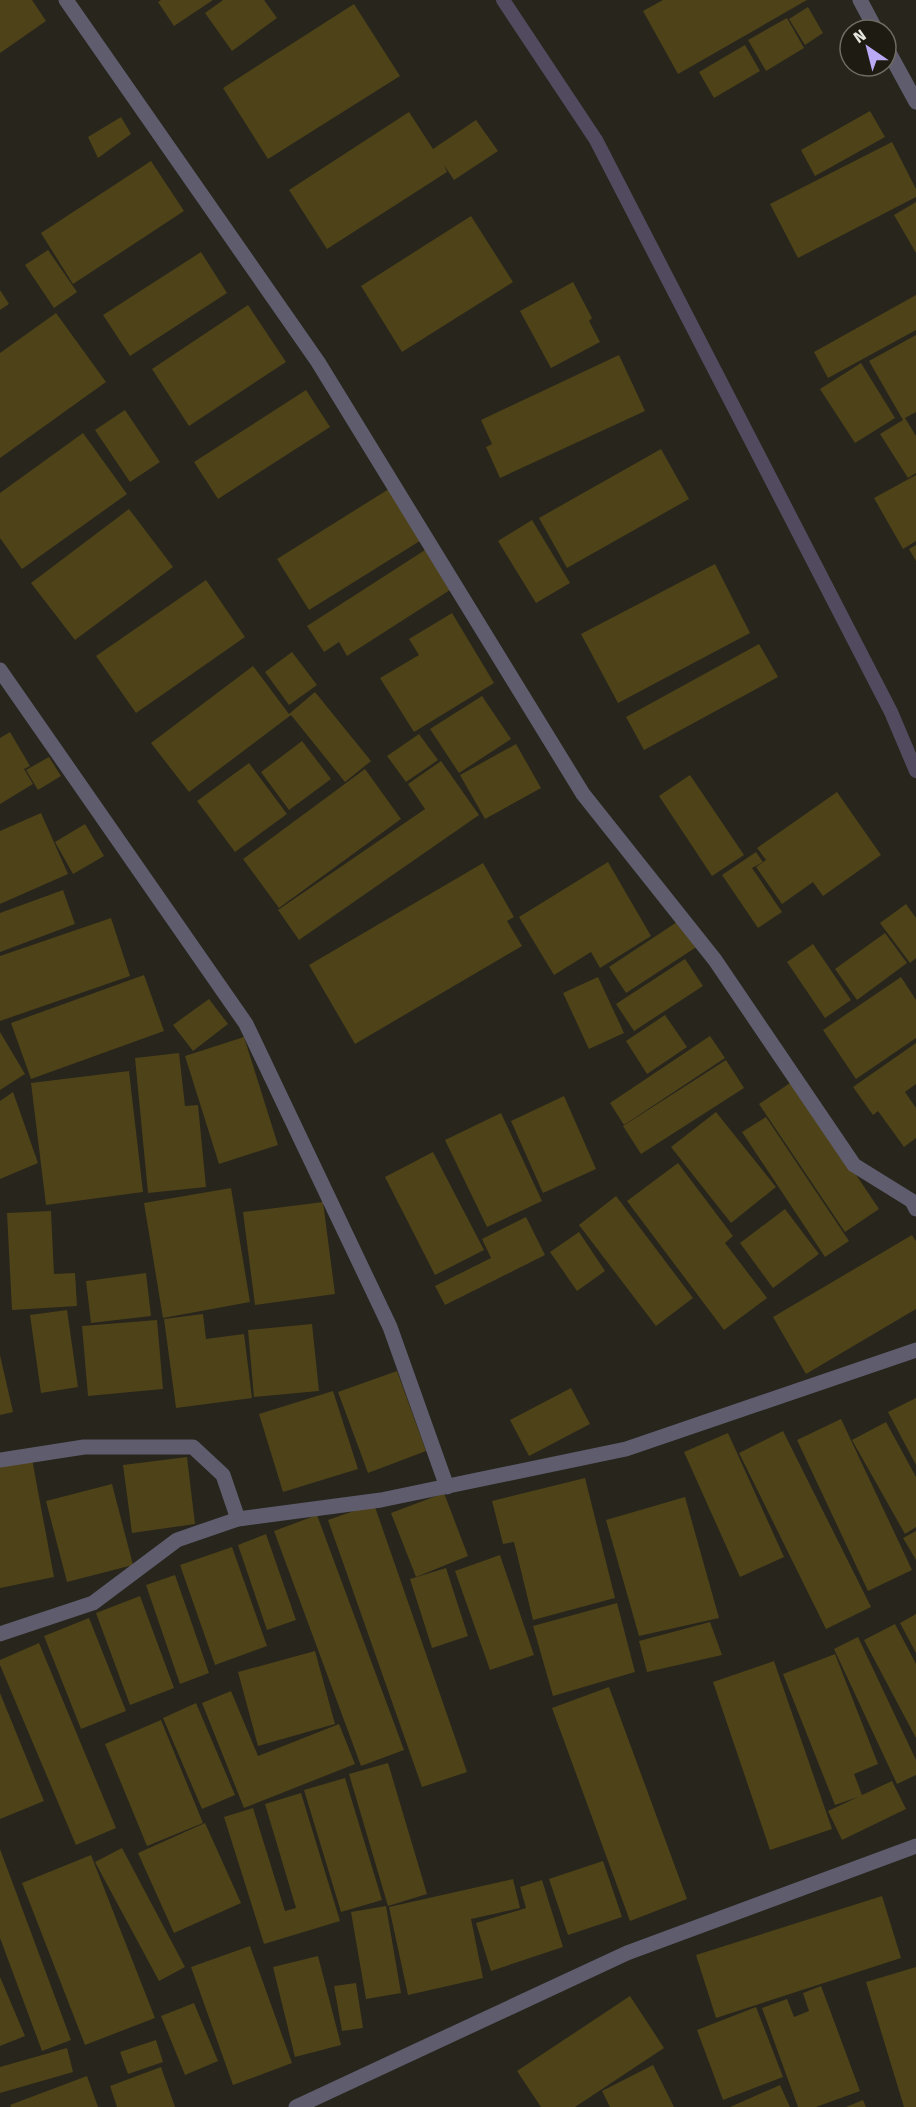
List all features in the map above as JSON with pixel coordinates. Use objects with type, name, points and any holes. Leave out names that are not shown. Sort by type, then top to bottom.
[{"type":"street","points":[[66,0],[318,362],[583,794],[715,960],[854,1165],[912,1201],[916,1209]]},
{"type":"street","points":[[860,0],[870,18]]},
{"type":"street","points":[[898,69],[916,102]]},
{"type":"street","points":[[0,670],[246,1024],[390,1327],[447,1486]]},
{"type":"street","points":[[0,1634],[93,1603],[177,1540],[238,1519],[381,1500],[626,1449],[916,1350]]},
{"type":"street","points":[[0,1460],[84,1447],[193,1448],[223,1475],[238,1519]]},
{"type":"street","points":[[296,2107],[627,1953],[916,1846]]},
{"type":"building","points":[[0,0],[32,0],[46,21],[0,53]]},
{"type":"building","points":[[161,0],[213,0],[174,26],[158,2]]},
{"type":"building","points":[[223,0],[264,0],[277,18],[232,51],[205,13]]},
{"type":"building","points":[[663,0],[807,0],[678,74],[643,11]]},
{"type":"building","points":[[354,4],[400,76],[268,159],[223,88]]},
{"type":"building","points":[[808,7],[823,33],[805,45],[789,19]]},
{"type":"building","points":[[787,18],[804,48],[766,71],[748,40]]},
{"type":"building","points":[[745,45],[760,71],[714,98],[699,72]]},
{"type":"building","points":[[870,111],[885,137],[815,176],[801,150]]},
{"type":"building","points":[[409,112],[433,149],[476,120],[498,151],[454,180],[444,165],[447,172],[327,249],[289,190]]},
{"type":"building","points":[[121,117],[131,134],[98,158],[88,137]]},
{"type":"building","points":[[892,142],[916,189],[916,197],[798,258],[770,204]]},
{"type":"building","points":[[151,161],[184,211],[73,284],[41,233]]},
{"type":"building","points":[[916,202],[916,253],[894,215]]},
{"type":"building","points":[[471,216],[513,282],[402,352],[361,286]]},
{"type":"building","points":[[48,250],[77,292],[54,308],[25,265]]},
{"type":"building","points":[[201,252],[227,293],[130,356],[103,315]]},
{"type":"building","points":[[573,282],[592,318],[589,321],[600,342],[551,368],[520,311]]},
{"type":"building","points":[[0,290],[9,304],[0,310]]},
{"type":"building","points":[[916,295],[916,330],[828,378],[814,352]]},
{"type":"building","points":[[248,305],[286,362],[189,426],[152,369]]},
{"type":"building","points":[[56,313],[106,382],[0,458],[0,353]]},
{"type":"building","points":[[916,335],[916,412],[905,418],[916,436],[916,473],[908,478],[880,434],[903,420],[869,361]]},
{"type":"building","points":[[619,355],[645,411],[500,478],[486,447],[492,444],[481,420]]},
{"type":"building","points":[[861,363],[895,418],[855,443],[820,389]]},
{"type":"building","points":[[306,390],[330,427],[218,499],[194,462]]},
{"type":"building","points":[[125,410],[160,462],[130,482],[95,430]]},
{"type":"building","points":[[83,433],[127,494],[22,569],[0,538],[0,493]]},
{"type":"building","points":[[661,449],[689,499],[567,568],[539,518]]},
{"type":"building","points":[[916,475],[916,541],[903,549],[874,498]]},
{"type":"building","points":[[392,487],[423,539],[309,610],[277,559]]},
{"type":"building","points":[[129,509],[173,567],[75,640],[31,583]]},
{"type":"building","points":[[532,520],[570,583],[536,603],[498,541]]},
{"type":"building","points":[[916,545],[916,561],[909,549]]},
{"type":"building","points":[[425,550],[450,590],[347,656],[339,642],[324,652],[307,626]]},
{"type":"building","points":[[715,564],[750,633],[618,703],[581,634]]},
{"type":"building","points":[[206,580],[245,637],[136,713],[96,656]]},
{"type":"building","points":[[452,613],[494,683],[414,732],[380,678],[419,655],[409,639]]},
{"type":"building","points":[[759,644],[778,677],[644,750],[626,717]]},
{"type":"building","points":[[292,652],[317,685],[289,705],[265,672]]},
{"type":"building","points":[[253,666],[289,714],[315,692],[371,761],[345,782],[291,715],[189,792],[151,743]]},
{"type":"building","points":[[482,696],[511,739],[459,773],[430,729]]},
{"type":"building","points":[[10,732],[30,766],[24,769],[33,784],[0,804],[0,738]]},
{"type":"building","points":[[419,734],[438,760],[406,782],[387,756]]},
{"type":"building","points":[[302,741],[331,779],[289,810],[261,772]]},
{"type":"building","points":[[516,744],[541,788],[485,819],[460,775]]},
{"type":"building","points":[[49,757],[61,776],[38,790],[26,770]]},
{"type":"building","points":[[441,761],[479,815],[299,940],[278,910],[425,809],[408,784]]},
{"type":"building","points":[[249,763],[287,814],[235,852],[197,801]]},
{"type":"building","points":[[365,769],[401,819],[279,908],[243,859]]},
{"type":"building","points":[[690,775],[744,855],[712,876],[659,796]]},
{"type":"building","points":[[837,792],[881,855],[823,896],[813,882],[782,904],[756,867],[766,860],[757,848]]},
{"type":"building","points":[[41,813],[68,874],[0,904],[0,831]]},
{"type":"building","points":[[85,824],[104,856],[73,874],[55,842]]},
{"type":"building","points":[[756,852],[763,862],[752,868],[782,912],[758,928],[722,875]]},
{"type":"building","points":[[608,862],[651,936],[600,968],[591,952],[554,975],[519,917]]},
{"type":"building","points":[[483,863],[514,917],[507,921],[522,946],[355,1044],[309,965]]},
{"type":"building","points":[[63,890],[75,924],[0,952],[0,913]]},
{"type":"building","points":[[906,904],[916,918],[916,958],[910,963],[880,923]]},
{"type":"building","points":[[111,918],[130,976],[0,1021],[0,956]]},
{"type":"building","points":[[680,920],[698,946],[626,993],[609,967]]},
{"type":"building","points":[[885,933],[907,963],[857,1000],[835,969]]},
{"type":"building","points":[[813,944],[851,1000],[825,1018],[787,962]]},
{"type":"building","points":[[685,959],[703,986],[634,1031],[616,1004]]},
{"type":"building","points":[[144,975],[164,1031],[31,1079],[11,1023]]},
{"type":"building","points":[[598,977],[624,1033],[589,1049],[563,993]]},
{"type":"building","points":[[901,977],[916,1000],[916,1038],[856,1079],[823,1030]]},
{"type":"building","points":[[209,999],[228,1024],[193,1051],[173,1025]]},
{"type":"building","points":[[665,1015],[687,1047],[647,1074],[626,1041]]},
{"type":"building","points":[[0,1032],[25,1074],[0,1090]]},
{"type":"building","points":[[710,1036],[725,1058],[624,1125],[610,1103]]},
{"type":"building","points":[[244,1037],[278,1145],[219,1164],[185,1056]]},
{"type":"building","points":[[916,1043],[916,1084],[905,1092],[916,1108],[916,1138],[904,1147],[878,1111],[873,1115],[853,1087]]},
{"type":"building","points":[[179,1053],[185,1106],[198,1105],[206,1187],[148,1193],[135,1058]]},
{"type":"building","points":[[726,1060],[744,1088],[641,1154],[623,1126]]},
{"type":"building","points":[[129,1071],[143,1192],[46,1205],[31,1083]]},
{"type":"building","points":[[793,1081],[879,1209],[845,1232],[759,1104]]},
{"type":"building","points":[[13,1092],[38,1163],[0,1179],[0,1101]]},
{"type":"building","points":[[564,1096],[596,1169],[543,1193],[511,1121]]},
{"type":"building","points":[[716,1112],[776,1187],[731,1223],[671,1147]]},
{"type":"building","points":[[501,1113],[542,1201],[487,1227],[445,1140]]},
{"type":"building","points":[[766,1117],[849,1241],[825,1257],[742,1132]]},
{"type":"building","points":[[433,1152],[484,1250],[435,1275],[385,1177]]},
{"type":"building","points":[[678,1163],[733,1236],[725,1243],[767,1298],[724,1330],[627,1201]]},
{"type":"building","points":[[231,1188],[250,1302],[163,1318],[144,1203]]},
{"type":"building","points":[[616,1196],[693,1298],[656,1326],[579,1225]]},
{"type":"building","points":[[323,1202],[335,1294],[255,1305],[243,1212]]},
{"type":"building","points":[[785,1209],[819,1254],[773,1288],[740,1243]]},
{"type":"building","points":[[51,1211],[54,1274],[75,1273],[77,1306],[12,1310],[7,1213]]},
{"type":"building","points":[[526,1217],[545,1255],[445,1305],[435,1286],[491,1258],[482,1239]]},
{"type":"building","points":[[579,1232],[605,1271],[577,1291],[550,1252]]},
{"type":"building","points":[[912,1235],[916,1241],[916,1309],[806,1374],[773,1317]]},
{"type":"building","points":[[146,1273],[151,1316],[91,1323],[86,1281]]},
{"type":"building","points":[[67,1310],[78,1387],[41,1393],[30,1315]]},
{"type":"building","points":[[203,1314],[206,1339],[244,1334],[252,1398],[176,1408],[164,1319]]},
{"type":"building","points":[[157,1320],[163,1389],[88,1396],[82,1326]]},
{"type":"building","points":[[312,1324],[319,1391],[254,1397],[248,1330]]},
{"type":"building","points":[[0,1355],[13,1412],[0,1415]]},
{"type":"building","points":[[397,1371],[426,1451],[368,1473],[338,1392]]},
{"type":"building","points":[[571,1388],[590,1424],[529,1456],[510,1420]]},
{"type":"building","points":[[333,1391],[358,1469],[283,1492],[259,1414]]},
{"type":"building","points":[[916,1398],[916,1465],[888,1412]]},
{"type":"building","points":[[841,1419],[912,1570],[868,1591],[797,1440]]},
{"type":"building","points":[[886,1422],[916,1477],[916,1527],[905,1534],[852,1440]]},
{"type":"building","points":[[783,1431],[871,1607],[826,1629],[739,1453]]},
{"type":"building","points":[[728,1433],[784,1557],[740,1577],[684,1452]]},
{"type":"building","points":[[187,1457],[195,1524],[132,1533],[123,1465]]},
{"type":"building","points":[[32,1459],[54,1577],[0,1588],[0,1465]]},
{"type":"building","points":[[585,1478],[615,1598],[533,1620],[514,1542],[503,1544],[492,1501]]},
{"type":"building","points":[[112,1484],[133,1565],[67,1582],[46,1501]]},
{"type":"building","points":[[444,1493],[468,1556],[416,1577],[391,1513]]},
{"type":"building","points":[[685,1497],[719,1618],[639,1636],[606,1520]]},
{"type":"building","points":[[374,1504],[467,1772],[422,1787],[328,1520]]},
{"type":"building","points":[[317,1515],[404,1750],[361,1766],[274,1531]]},
{"type":"building","points":[[916,1531],[916,1560],[903,1538]]},
{"type":"building","points":[[266,1534],[296,1620],[267,1630],[238,1545]]},
{"type":"building","points":[[232,1547],[267,1646],[215,1665],[180,1565]]},
{"type":"building","points":[[500,1555],[534,1655],[490,1670],[455,1571]]},
{"type":"building","points":[[446,1568],[468,1636],[432,1648],[410,1579]]},
{"type":"building","points":[[175,1575],[209,1673],[180,1684],[146,1585]]},
{"type":"building","points":[[140,1596],[174,1688],[130,1705],[96,1613]]},
{"type":"building","points":[[617,1603],[635,1672],[553,1696],[533,1626]]},
{"type":"building","points":[[916,1614],[916,1653],[900,1623]]},
{"type":"building","points":[[89,1618],[126,1711],[81,1729],[44,1636]]},
{"type":"building","points":[[710,1622],[722,1655],[647,1672],[639,1641]]},
{"type":"building","points":[[895,1624],[916,1664],[916,1738],[864,1640]]},
{"type":"building","points":[[858,1637],[916,1760],[916,1775],[897,1784],[834,1649]]},
{"type":"building","points":[[39,1643],[116,1828],[76,1845],[0,1665],[0,1660]]},
{"type":"building","points":[[315,1651],[335,1724],[258,1746],[238,1672]]},
{"type":"building","points":[[835,1654],[878,1764],[854,1774],[862,1795],[892,1781],[906,1809],[842,1840],[828,1811],[858,1797],[835,1805],[783,1674]]},
{"type":"building","points":[[774,1661],[832,1829],[770,1850],[713,1682]]},
{"type":"building","points":[[609,1687],[687,1899],[630,1921],[552,1708]]},
{"type":"building","points":[[231,1691],[258,1756],[339,1724],[355,1764],[244,1808],[202,1703]]},
{"type":"building","points":[[0,1693],[44,1801],[0,1819]]},
{"type":"building","points":[[196,1703],[235,1795],[202,1809],[163,1718]]},
{"type":"building","points":[[161,1720],[203,1823],[147,1846],[105,1744]]},
{"type":"building","points":[[388,1763],[427,1894],[388,1906],[349,1774]]},
{"type":"building","points":[[345,1778],[382,1900],[341,1912],[304,1790]]},
{"type":"building","points":[[301,1793],[340,1921],[264,1944],[224,1817],[253,1808],[285,1911],[296,1908],[265,1804]]},
{"type":"building","points":[[205,1823],[241,1903],[174,1933],[138,1853]]},
{"type":"building","points":[[122,1848],[185,1967],[159,1981],[95,1862]]},
{"type":"building","points":[[0,1849],[71,2040],[42,2051],[0,1938]]},
{"type":"building","points":[[91,1855],[155,2018],[85,2045],[22,1883]]},
{"type":"building","points":[[603,1861],[622,1917],[568,1935],[549,1879]]},
{"type":"building","points":[[513,1879],[520,1908],[471,1919],[483,1978],[408,1995],[389,1907]]},
{"type":"building","points":[[542,1880],[563,1947],[491,1971],[476,1923],[526,1908],[520,1887]]},
{"type":"building","points":[[882,1896],[901,1958],[716,2018],[696,1955]]},
{"type":"building","points":[[386,1906],[401,1993],[366,1999],[351,1912]]},
{"type":"building","points":[[250,1946],[292,2063],[233,2085],[191,1967]]},
{"type":"building","points":[[318,1956],[341,2045],[295,2057],[273,1967]]},
{"type":"building","points":[[916,1967],[916,2107],[904,2107],[866,1982]]},
{"type":"building","points":[[0,1977],[25,2036],[0,2046]]},
{"type":"building","points":[[356,1983],[363,2028],[342,2031],[334,1986]]},
{"type":"building","points":[[821,1986],[860,2091],[816,2107],[798,2107],[762,2008],[787,1999],[794,2017],[809,2011],[803,1993]]},
{"type":"building","points":[[630,1996],[664,2048],[575,2107],[541,2107],[517,2071]]},
{"type":"building","points":[[194,2003],[218,2061],[185,2075],[161,2016]]},
{"type":"building","points":[[756,2007],[783,2077],[723,2100],[697,2030]]},
{"type":"building","points":[[156,2040],[163,2062],[128,2074],[120,2052]]},
{"type":"building","points":[[67,2048],[73,2072],[0,2093],[0,2067]]},
{"type":"building","points":[[653,2065],[674,2107],[610,2107],[602,2091]]},
{"type":"building","points":[[161,2067],[175,2107],[117,2107],[110,2086]]},
{"type":"building","points":[[87,2076],[98,2107],[11,2107],[10,2105]]},
{"type":"building","points":[[780,2085],[790,2107],[730,2107]]},
{"type":"building","points":[[863,2100],[866,2107],[846,2107]]},
{"type":"waterway","points":[[503,0],[596,140],[891,712],[916,771]]}]
